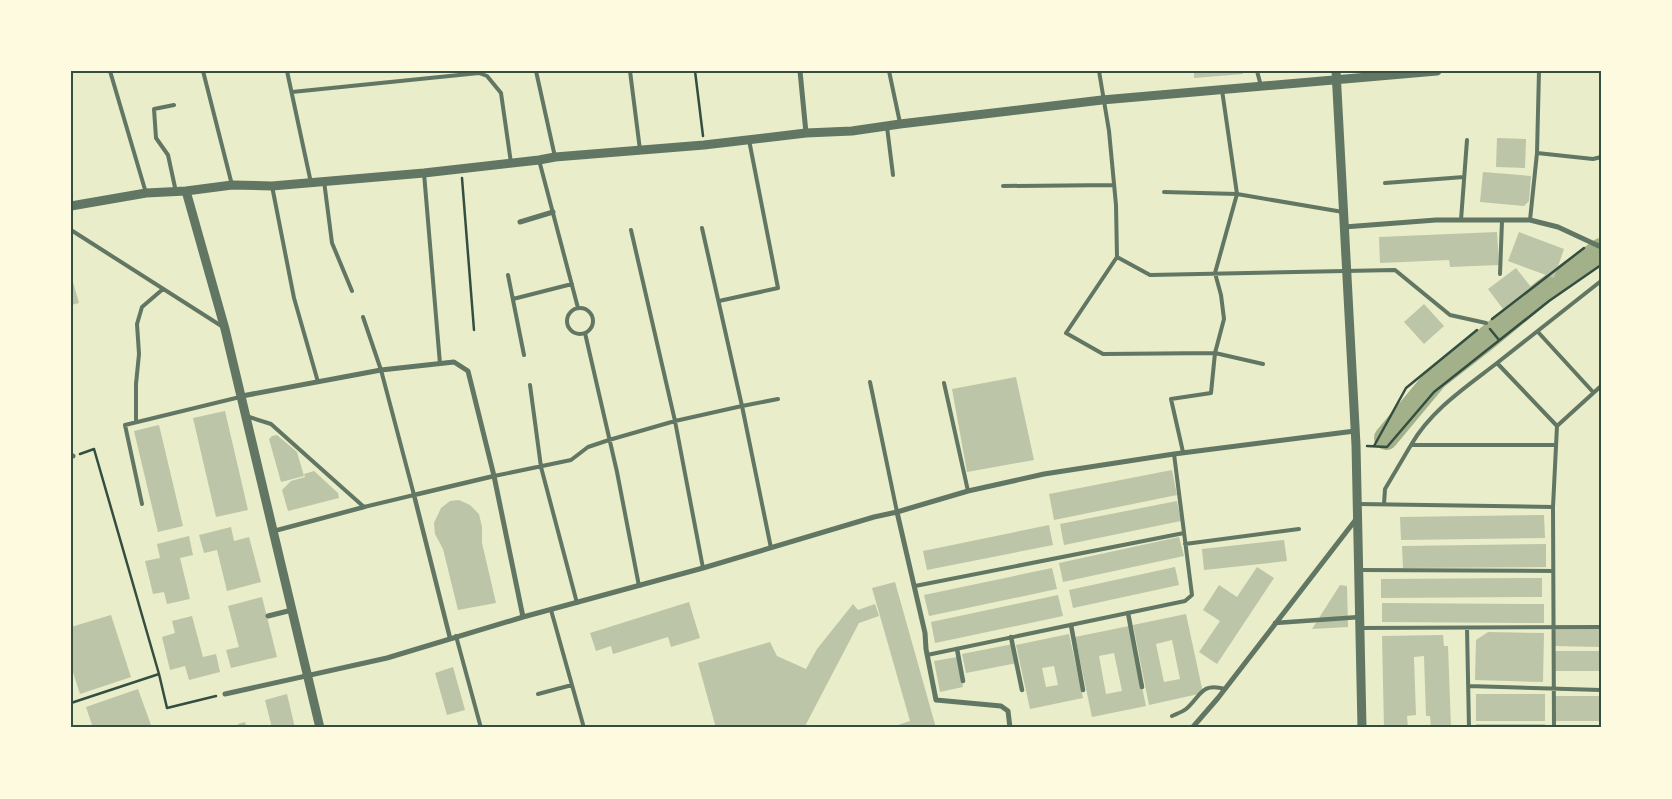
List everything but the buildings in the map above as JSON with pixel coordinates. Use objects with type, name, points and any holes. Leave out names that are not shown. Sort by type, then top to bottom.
[{"type":"street","points":[[800,71],[806,134]]},
{"type":"street","points":[[71,206],[146,193],[176,192],[232,185],[272,186],[424,174],[555,157],[852,131],[1102,100],[1261,86],[1336,75],[1437,71]]},
{"type":"street","points":[[1336,75],[1356,445],[1362,728]]},
{"type":"street","points":[[186,191],[242,396],[320,728]]},
{"type":"street","points":[[520,222],[553,212]]},
{"type":"street","points":[[1344,227],[1436,220],[1530,220],[1558,227],[1596,245]]},
{"type":"street","points":[[242,396],[381,370],[454,362],[468,371],[494,476],[522,617]]},
{"type":"street","points":[[225,694],[387,658],[522,617],[703,568],[874,516],[897,512],[968,491],[1044,474],[1183,452],[1355,431]]},
{"type":"street","points":[[450,638],[414,495],[494,476]]},
{"type":"street","points":[[274,531],[364,508]]},
{"type":"street","points":[[897,512],[925,633],[927,655],[936,700],[1001,706],[1008,710],[1010,728]]},
{"type":"street","points":[[1192,728],[1225,689],[1357,518]]},
{"type":"street","points":[[268,616],[292,610]]},
{"type":"street","points":[[1128,614],[1142,687]]},
{"type":"street","points":[[1276,623],[1360,617]]},
{"type":"street","points":[[1071,625],[1083,690]]},
{"type":"street","points":[[1011,637],[1022,690]]},
{"type":"street","points":[[957,648],[963,680]]},
{"type":"lane","points":[[110,71],[146,193]]},
{"type":"lane","points":[[203,71],[232,185]]},
{"type":"lane","points":[[287,71],[311,182]]},
{"type":"lane","points":[[536,71],[555,157]]},
{"type":"lane","points":[[630,71],[640,150]]},
{"type":"lane","points":[[889,71],[900,124]]},
{"type":"lane","points":[[1099,71],[1116,205],[1117,257],[1066,332],[1103,354],[1215,352],[1263,364]]},
{"type":"lane","points":[[1257,71],[1261,86]]},
{"type":"lane","points":[[1530,220],[1537,153],[1539,71]]},
{"type":"lane","points":[[292,92],[479,73],[488,76],[501,93],[511,163]]},
{"type":"lane","points":[[1183,452],[1171,399],[1211,393],[1215,352],[1224,319],[1221,295],[1215,273],[1237,194],[1222,89]]},
{"type":"lane","points":[[174,105],[154,109],[156,138],[168,155],[176,192]]},
{"type":"lane","points":[[888,126],[893,175]]},
{"type":"lane","points":[[719,301],[778,288],[749,140]]},
{"type":"lane","points":[[1461,220],[1467,140]]},
{"type":"lane","points":[[1537,153],[1593,159],[1601,157]]},
{"type":"lane","points":[[539,160],[578,308]]},
{"type":"lane","points":[[424,174],[440,364]]},
{"type":"lane","points":[[1385,183],[1464,176]]},
{"type":"lane","points":[[324,182],[332,244],[352,291]]},
{"type":"lane","points":[[1003,186],[1114,185]]},
{"type":"lane","points":[[272,186],[294,298],[318,382]]},
{"type":"lane","points":[[1164,192],[1237,194],[1343,212]]},
{"type":"lane","points":[[1500,274],[1502,221]]},
{"type":"lane","points":[[702,228],[742,406],[771,548]]},
{"type":"lane","points":[[71,230],[225,329]]},
{"type":"lane","points":[[631,230],[675,421],[703,568]]},
{"type":"lane","points":[[1117,257],[1150,275],[1395,270],[1450,315],[1486,324]]},
{"type":"lane","points":[[508,275],[524,355]]},
{"type":"lane","points":[[1384,504],[1385,489],[1415,438],[1444,404],[1601,281]]},
{"type":"lane","points":[[513,299],[572,284]]},
{"type":"lane","points":[[136,422],[136,384],[139,354],[137,324],[142,307],[163,289]]},
{"type":"lane","points":[[578,308],[590,312],[593,320],[591,328],[585,333],[573,332],[568,324],[568,316],[578,308]]},
{"type":"lane","points":[[246,416],[271,424],[364,508],[414,495],[381,370],[363,317]]},
{"type":"lane","points":[[1538,332],[1593,392]]},
{"type":"lane","points":[[585,333],[639,586]]},
{"type":"lane","points":[[1497,363],[1556,426]]},
{"type":"lane","points":[[870,382],[897,512]]},
{"type":"lane","points":[[944,383],[968,491]]},
{"type":"lane","points":[[530,385],[541,467],[577,603]]},
{"type":"lane","points":[[1554,728],[1553,507],[1556,426],[1601,386]]},
{"type":"lane","points":[[142,504],[125,425],[242,396]]},
{"type":"lane","points":[[494,476],[570,460],[588,447],[675,421],[778,399]]},
{"type":"lane","points":[[1411,445],[1555,445]]},
{"type":"lane","points":[[927,655],[1185,602],[1192,595],[1174,454]]},
{"type":"lane","points":[[1357,504],[1553,507]]},
{"type":"lane","points":[[1185,544],[1300,528]]},
{"type":"lane","points":[[915,586],[1184,533]]},
{"type":"lane","points":[[1359,570],[1553,571]]},
{"type":"lane","points":[[551,610],[584,728]]},
{"type":"lane","points":[[1360,628],[1601,627]]},
{"type":"lane","points":[[1467,628],[1469,728]]},
{"type":"lane","points":[[456,636],[481,728]]},
{"type":"lane","points":[[538,694],[572,685]]},
{"type":"lane","points":[[1172,716],[1186,709],[1195,697],[1206,689],[1215,686],[1225,689]]},
{"type":"lane","points":[[1468,686],[1601,690]]},
{"type":"path","points":[[695,71],[704,145]]},
{"type":"path","points":[[461,169],[474,330]]},
{"type":"path","points":[[1374,446],[1406,388],[1486,324],[1596,245]]},
{"type":"path","points":[[1356,445],[1387,447],[1434,392],[1549,301],[1601,265]]},
{"type":"path","points":[[1486,324],[1499,340]]},
{"type":"path","points":[[72,456],[94,449],[167,708],[225,694]]},
{"type":"path","points":[[71,703],[158,674]]},
{"type":"waterway","points":[[1386,438],[1436,378],[1544,291],[1601,250]]}]
